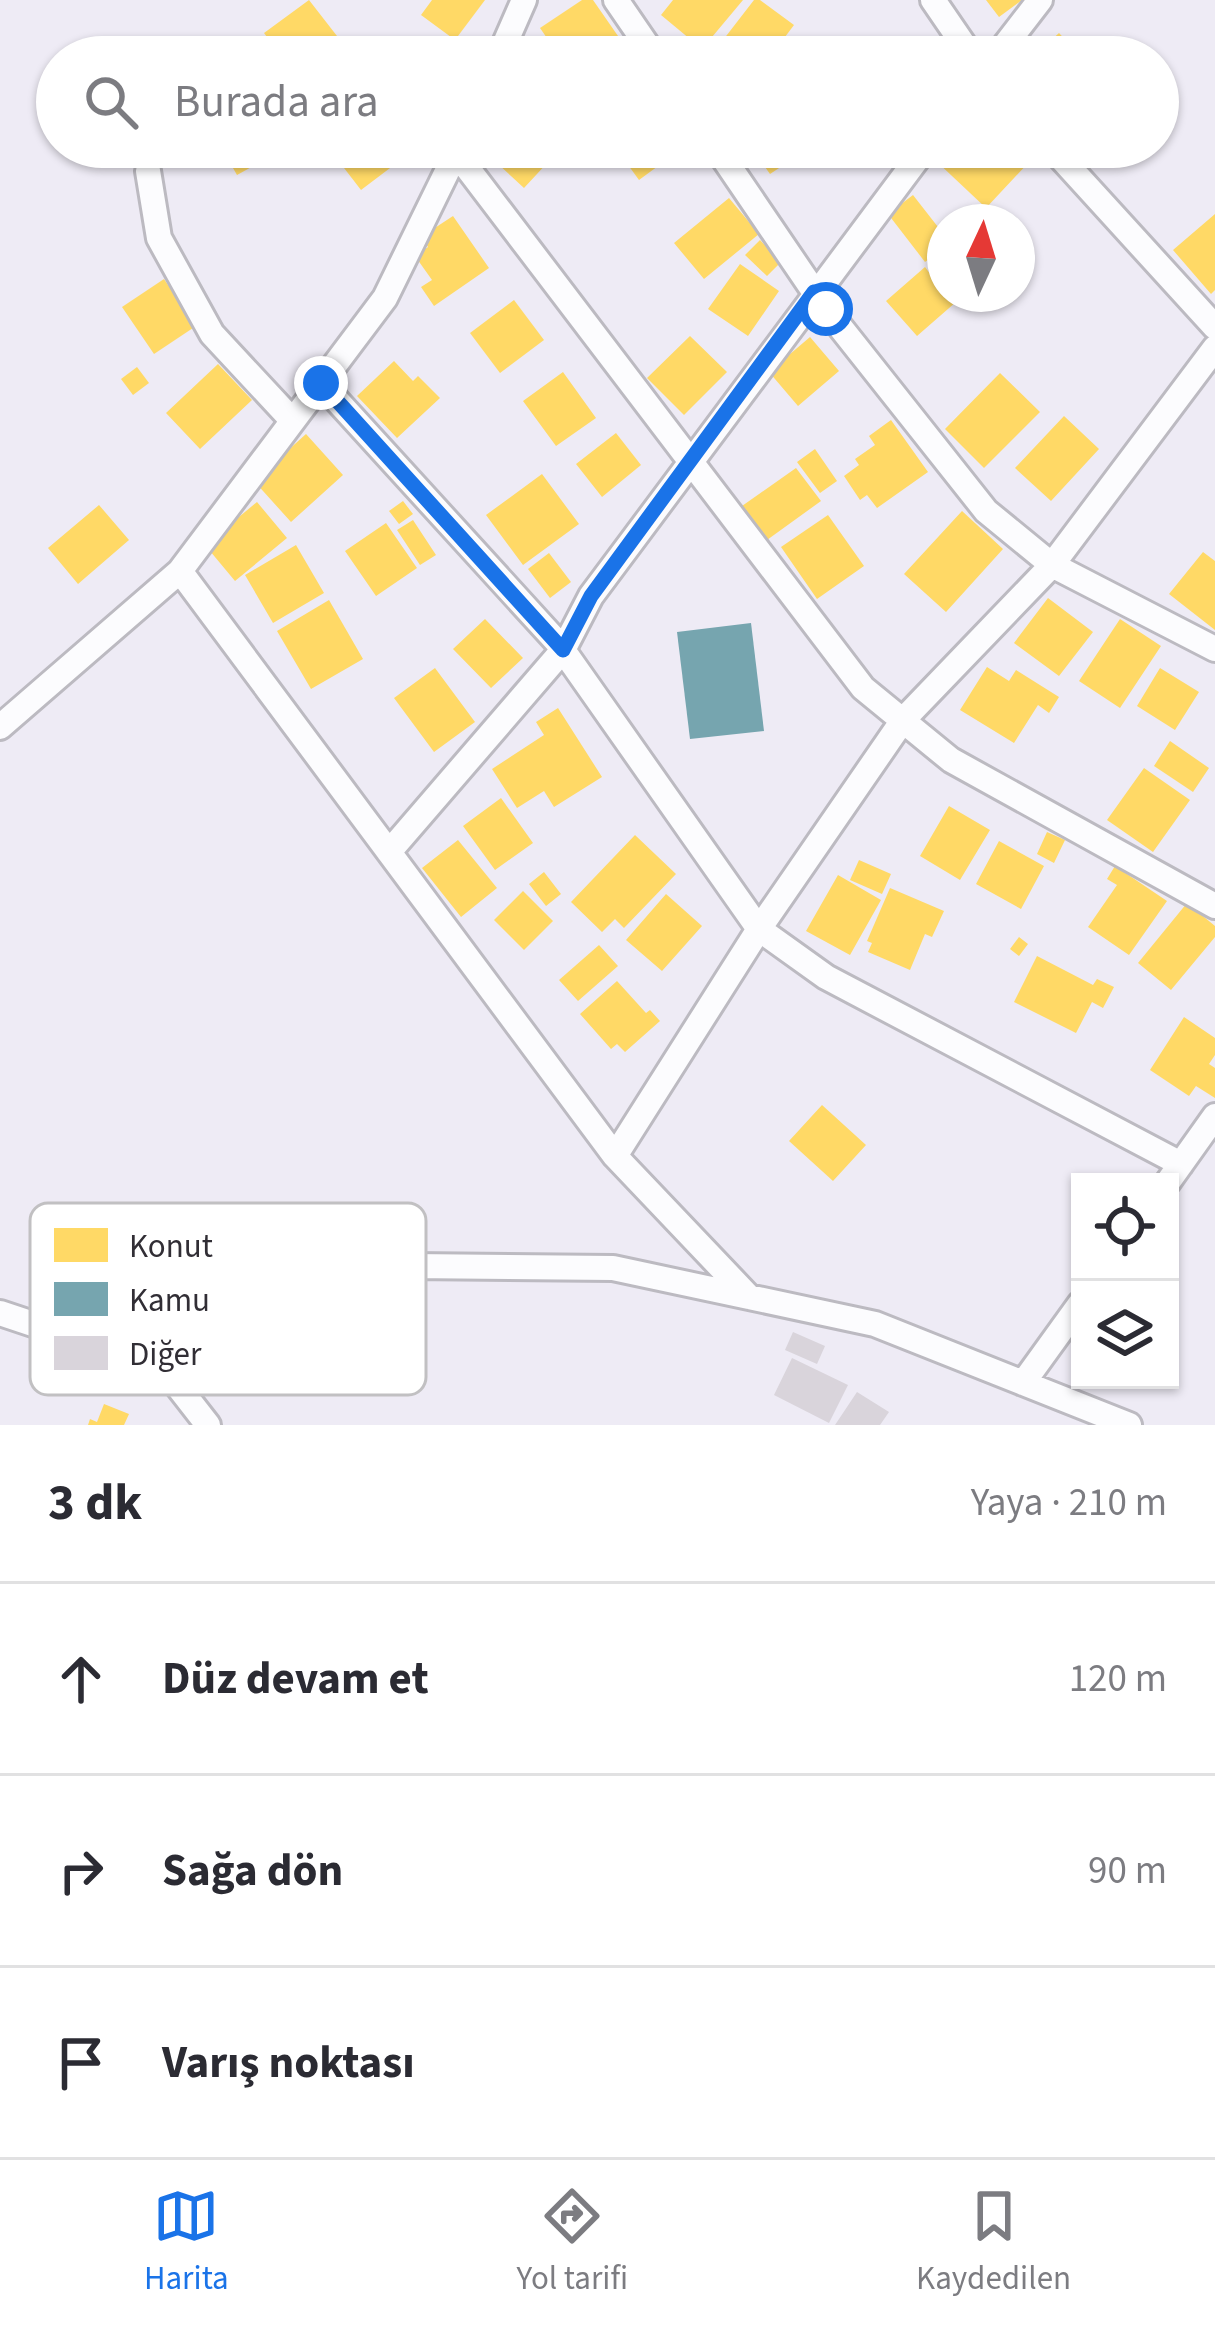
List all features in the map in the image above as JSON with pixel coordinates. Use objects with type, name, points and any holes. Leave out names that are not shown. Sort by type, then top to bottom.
[{"type":"street","points":[[508,36],[524,0]]},
{"type":"street","points":[[616,0],[641,36]]},
{"type":"street","points":[[933,0],[958,36]]},
{"type":"street","points":[[1012,36],[1040,0]]},
{"type":"street","points":[[0,727],[180,571],[385,298],[448,168]]},
{"type":"street","points":[[471,168],[863,688],[951,760],[1215,906]]},
{"type":"street","points":[[730,168],[814,292],[986,511],[1052,565],[1215,649]]},
{"type":"street","points":[[389,852],[563,650],[591,596],[910,168]]},
{"type":"street","points":[[1070,168],[1215,326]]},
{"type":"street","points":[[148,171],[159,238],[212,334],[292,420]]},
{"type":"street","points":[[615,1156],[759,929],[903,720],[1052,565],[1215,348]]},
{"type":"street","points":[[321,383],[563,650],[759,929],[826,977],[1174,1173],[1215,1117]]},
{"type":"street","points":[[180,571],[615,1156],[749,1297]]},
{"type":"street","points":[[426,1266],[613,1268],[875,1324],[1129,1425]]},
{"type":"street","points":[[0,1313],[30,1323]]},
{"type":"street","points":[[1023,1383],[1071,1316]]},
{"type":"street","points":[[185,1395],[208,1425]]},
{"type":"building: Konut","points":[[309,0],[337,36],[266,36],[264,33]]},
{"type":"building: Konut","points":[[432,0],[485,0],[458,36],[450,36],[421,15]]},
{"type":"building: Konut","points":[[582,0],[593,0],[618,36],[546,36],[540,28]]},
{"type":"building: Konut","points":[[673,0],[743,0],[713,36],[686,36],[661,15]]},
{"type":"building: Konut","points":[[754,0],[794,25],[786,36],[726,36]]},
{"type":"building: Konut","points":[[986,0],[1022,0],[999,17]]},
{"type":"building: Konut","points":[[344,168],[390,168],[361,190]]},
{"type":"building: Konut","points":[[502,168],[543,168],[524,188]]},
{"type":"building: Konut","points":[[630,168],[655,168],[639,180]]},
{"type":"building: Konut","points":[[944,168],[1023,168],[990,204],[982,204]]},
{"type":"building: Konut","points":[[913,195],[927,213],[927,260],[925,262],[888,214]]},
{"type":"building: Konut","points":[[729,198],[759,234],[704,279],[674,243]]},
{"type":"building: Konut","points":[[1215,214],[1215,290],[1211,294],[1173,250]]},
{"type":"building: Konut","points":[[453,216],[489,268],[434,306],[421,287],[432,280],[415,256],[428,247],[421,237]]},
{"type":"building: Konut","points":[[760,240],[781,262],[767,276],[745,255]]},
{"type":"building: Konut","points":[[740,264],[779,291],[748,336],[708,309]]},
{"type":"building: Konut","points":[[925,267],[927,312],[945,312],[917,336],[886,301]]},
{"type":"building: Konut","points":[[164,279],[196,326],[154,354],[122,307]]},
{"type":"building: Konut","points":[[514,300],[544,340],[500,373],[470,333]]},
{"type":"building: Konut","points":[[690,336],[727,372],[684,415],[647,378]]},
{"type":"building: Konut","points":[[810,337],[839,371],[798,406],[769,372]]},
{"type":"building: Konut","points":[[394,361],[413,381],[418,376],[440,398],[397,438],[357,396]]},
{"type":"building: Konut","points":[[218,364],[252,400],[200,449],[166,413]]},
{"type":"building: Konut","points":[[137,367],[149,383],[133,395],[121,379]]},
{"type":"building: Konut","points":[[563,372],[596,418],[556,446],[523,401]]},
{"type":"building: Konut","points":[[1000,373],[1040,412],[984,468],[945,429]]},
{"type":"building: Konut","points":[[1064,416],[1099,449],[1051,501],[1015,468]]},
{"type":"building: Konut","points":[[891,420],[928,472],[877,508],[867,495],[860,500],[844,476],[859,465],[855,459],[875,445],[869,436]]},
{"type":"building: Konut","points":[[616,433],[641,465],[602,497],[576,464]]},
{"type":"building: Konut","points":[[306,434],[343,475],[291,522],[254,481]]},
{"type":"building: Konut","points":[[815,449],[837,481],[820,493],[797,462]]},
{"type":"building: Konut","points":[[796,468],[821,501],[767,540],[742,506]]},
{"type":"building: Konut","points":[[542,474],[579,524],[523,565],[486,515]]},
{"type":"building: Konut","points":[[403,501],[413,514],[399,524],[389,511]]},
{"type":"building: Konut","points":[[257,502],[287,538],[235,581],[205,545]]},
{"type":"building: Konut","points":[[99,505],[129,540],[78,584],[48,548]]},
{"type":"building: Konut","points":[[962,511],[1003,549],[946,612],[904,574]]},
{"type":"building: Konut","points":[[828,515],[864,566],[817,599],[781,547]]},
{"type":"building: Konut","points":[[413,520],[436,555],[420,565],[397,530]]},
{"type":"building: Konut","points":[[386,523],[417,568],[376,596],[345,551]]},
{"type":"building: Konut","points":[[296,545],[324,593],[273,623],[245,575]]},
{"type":"building: Konut","points":[[1203,552],[1215,561],[1215,630],[1169,594]]},
{"type":"building: Konut","points":[[549,553],[571,582],[550,598],[528,569]]},
{"type":"building: Konut","points":[[1048,598],[1093,632],[1059,676],[1014,643]]},
{"type":"building: Konut","points":[[329,600],[363,659],[311,689],[277,631]]},
{"type":"building: Konut","points":[[485,619],[523,658],[491,688],[453,649]]},
{"type":"building: Konut","points":[[1120,619],[1161,646],[1120,708],[1079,681]]},
{"type":"building: Konut","points":[[987,667],[1009,681],[1016,670],[1059,697],[1049,713],[1038,705],[1014,743],[960,710]]},
{"type":"building: Konut","points":[[435,668],[475,722],[434,752],[394,698]]},
{"type":"building: Konut","points":[[1160,668],[1199,692],[1175,730],[1137,706]]},
{"type":"building: Konut","points":[[558,708],[602,777],[554,807],[544,791],[517,808],[492,769],[544,735],[536,722]]},
{"type":"building: Konut","points":[[1170,741],[1209,768],[1193,792],[1154,766]]},
{"type":"building: Konut","points":[[1144,768],[1190,800],[1153,852],[1107,820]]},
{"type":"building: Konut","points":[[501,798],[533,843],[495,870],[463,826]]},
{"type":"building: Konut","points":[[949,806],[990,830],[960,880],[920,856]]},
{"type":"building: Konut","points":[[1047,832],[1065,840],[1054,863],[1037,854]]},
{"type":"building: Konut","points":[[635,835],[676,874],[624,928],[615,919],[602,932],[571,902]]},
{"type":"building: Konut","points":[[458,840],[497,888],[461,917],[422,868]]},
{"type":"building: Konut","points":[[999,841],[1044,866],[1021,909],[976,884]]},
{"type":"building: Konut","points":[[859,860],[891,874],[882,894],[850,880]]},
{"type":"building: Konut","points":[[1115,866],[1167,901],[1129,955],[1088,927],[1117,885],[1107,879]]},
{"type":"building: Konut","points":[[544,872],[561,894],[546,906],[529,884]]},
{"type":"building: Konut","points":[[838,875],[881,900],[850,955],[806,931]]},
{"type":"building: Konut","points":[[890,888],[944,911],[932,937],[925,934],[910,970],[868,952],[872,943],[867,941]]},
{"type":"building: Konut","points":[[523,891],[553,921],[524,950],[494,920]]},
{"type":"building: Konut","points":[[666,894],[702,926],[662,971],[626,940]]},
{"type":"building: Konut","points":[[1187,903],[1215,926],[1215,937],[1171,990],[1138,963]]},
{"type":"building: Konut","points":[[1019,937],[1028,944],[1019,956],[1010,949]]},
{"type":"building: Konut","points":[[599,945],[618,966],[578,1001],[559,980]]},
{"type":"building: Konut","points":[[1037,956],[1093,985],[1097,979],[1114,987],[1103,1008],[1092,1002],[1076,1033],[1014,1002]]},
{"type":"building: Konut","points":[[617,981],[646,1013],[650,1010],[660,1021],[625,1052],[617,1044],[611,1049],[580,1014]]},
{"type":"building: Konut","points":[[1184,1017],[1215,1038],[1215,1055],[1209,1064],[1215,1068],[1215,1098],[1196,1086],[1189,1096],[1150,1070]]},
{"type":"building: Konut","points":[[822,1105],[866,1145],[833,1181],[789,1141]]},
{"type":"building: Konut","points":[[104,1404],[129,1414],[124,1425],[88,1425],[90,1419],[97,1422]]},
{"type":"building: Kamu","points":[[751,623],[764,731],[690,739],[677,632]]},
{"type":"building: Diğer","points":[[793,1332],[825,1346],[817,1364],[785,1350]]},
{"type":"building: Diğer","points":[[792,1358],[848,1385],[829,1423],[774,1395]]},
{"type":"building: Diğer","points":[[857,1392],[889,1412],[880,1425],[835,1425]]},
{"type":"route","points":[[321,383],[563,650],[591,596],[814,292],[826,309]]}]
